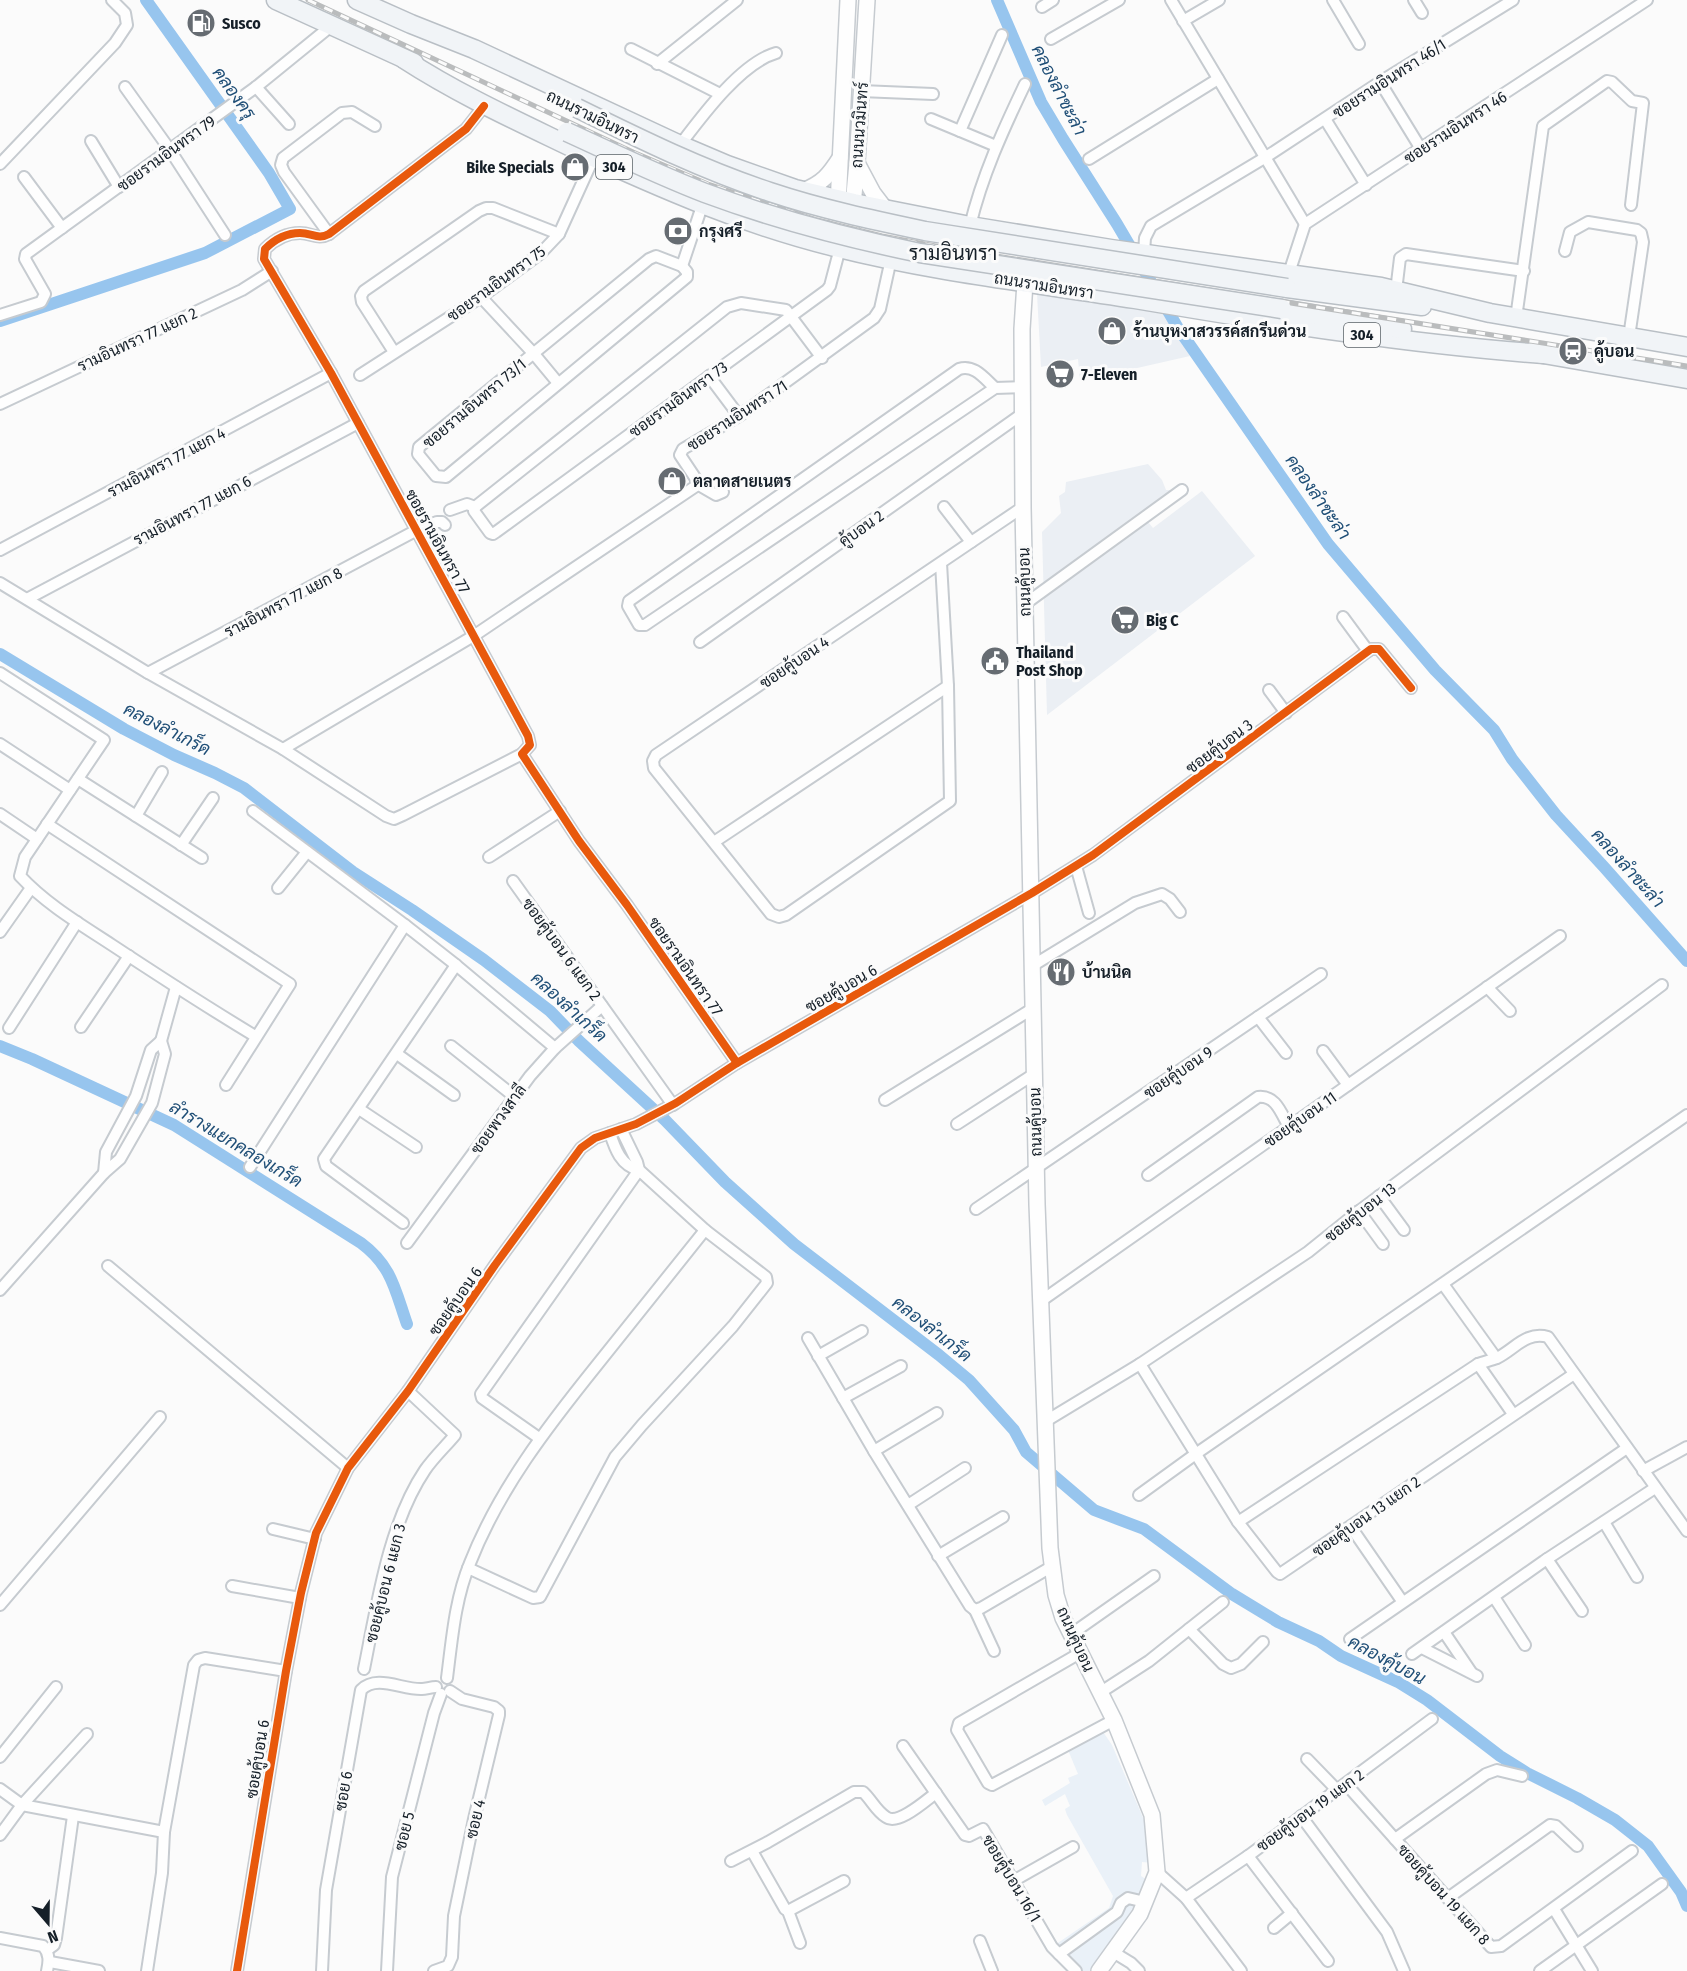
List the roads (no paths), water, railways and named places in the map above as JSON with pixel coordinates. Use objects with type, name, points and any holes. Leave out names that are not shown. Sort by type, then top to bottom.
[{"type":"main road","name":"ถนนรามอินทรา","points":[[276,0],[655,172],[732,202],[869,242],[920,253],[1282,309],[1687,379]]},
{"type":"main road","name":"ถนนรามอินทรา","points":[[357,0],[378,4],[461,53],[653,146],[770,192],[870,220],[925,231],[1288,280],[1396,291],[1490,314]]},
{"type":"main road","name":"ถนนนวมินทร์","points":[[847,202],[842,155],[848,0]]},
{"type":"main road","name":"ถนนนวมินทร์","points":[[842,249],[847,202],[857,163],[867,0]]},
{"type":"main road","name":"ถนนรามอินทรา","points":[[411,24],[474,49],[680,145],[727,165],[799,190],[847,202],[970,226],[1141,253],[1288,280],[1379,302],[1490,314],[1687,347]]},
{"type":"main road","name":"ถนนรามอินทรา","points":[[404,59],[437,81],[484,106],[702,206],[771,230],[842,249],[1024,282],[1401,341],[1544,354]]},
{"type":"main road","points":[[771,230],[794,218],[799,203],[799,190],[814,187],[830,175],[842,155]]},
{"type":"main road","points":[[857,163],[873,193],[886,210]]},
{"type":"main road","points":[[896,260],[889,234],[893,225],[912,214]]},
{"type":"main road","points":[[939,219],[962,243],[969,247],[1020,257],[1025,263]]},
{"type":"main road","name":"ถนนคู้บอน","points":[[1028,235],[1024,282],[1022,387],[1023,507],[1036,1169],[1051,1567],[1056,1595],[1070,1635],[1114,1720],[1152,1815],[1157,1872],[1140,1914],[1099,1971]]},
{"type":"main road","points":[[1087,291],[1079,283],[1079,268],[1087,254],[1104,247]]},
{"type":"street","points":[[0,164],[115,43],[127,25],[127,16],[112,0]]},
{"type":"street","points":[[657,64],[737,0]]},
{"type":"street","points":[[1042,7],[1053,0]]},
{"type":"street","points":[[1051,39],[1119,0]]},
{"type":"street","points":[[1171,0],[1305,224],[1288,280]]},
{"type":"street","points":[[1183,21],[1219,0]]},
{"type":"street","points":[[1414,0],[1422,13]]},
{"type":"street","name":"ซอยรามอินทรา 46/1","points":[[1141,253],[1151,226],[1266,157],[1380,82],[1513,0]]},
{"type":"street","name":"ซอยรามอินทรา 46","points":[[1305,224],[1647,0]]},
{"type":"street","points":[[1335,1],[1359,44]]},
{"type":"street","name":"ซอยรามอินทรา 79","points":[[0,315],[41,302],[45,294],[25,259],[26,254],[224,111],[331,26]]},
{"type":"street","points":[[960,131],[1002,35]]},
{"type":"street","points":[[631,50],[720,94]]},
{"type":"street","points":[[680,145],[720,94],[762,58],[776,53]]},
{"type":"street","points":[[1089,159],[1218,79]]},
{"type":"street","points":[[1516,318],[1543,126],[1607,81],[1612,82],[1632,101],[1643,104],[1631,205]]},
{"type":"street","points":[[1380,82],[1421,149]]},
{"type":"street","points":[[970,226],[977,196],[996,146],[1025,84]]},
{"type":"street","points":[[124,87],[170,150],[225,235]]},
{"type":"street","points":[[256,87],[288,124]]},
{"type":"street","points":[[861,91],[933,94]]},
{"type":"street","points":[[375,126],[352,112],[342,113],[283,158],[281,165],[284,172],[328,234],[466,129],[484,106]]},
{"type":"street","points":[[931,119],[996,146]]},
{"type":"street","points":[[1325,119],[1366,185]]},
{"type":"street","points":[[91,141],[119,187]]},
{"type":"street","name":"ซอยรามอินทรา 75","points":[[360,375],[481,297],[541,253],[560,234],[594,157]]},
{"type":"street","points":[[24,177],[62,228]]},
{"type":"street","name":"ซอยรามอินทรา 73/1","points":[[682,266],[702,206]]},
{"type":"street","points":[[394,352],[362,302],[361,296],[364,291],[486,208],[493,208],[560,234]]},
{"type":"street","points":[[1565,251],[1570,232],[1588,222],[1637,230],[1641,233],[1643,242],[1629,337]]},
{"type":"street","name":"ซอยรามอินทรา 77","points":[[328,234],[318,238],[299,233],[285,236],[265,249],[264,259],[331,373],[528,736],[530,745],[522,753],[579,841],[627,905],[737,1063]]},
{"type":"street","name":"ซอยรามอินทรา 73","points":[[475,507],[474,511],[493,534],[830,286],[842,249]]},
{"type":"street","points":[[1396,291],[1400,258],[1406,254],[1524,271]]},
{"type":"street","name":"ซอยรามอินทรา 73/1","points":[[656,256],[662,257],[682,266],[687,272],[687,277],[446,477],[436,476],[418,454],[419,447],[649,259],[656,256]]},
{"type":"street","name":"ซอยรามอินทรา 71","points":[[697,484],[680,455],[683,449],[739,416],[822,358],[878,315],[896,260]]},
{"type":"street","name":"รามอินทรา 77 แยก 2","points":[[0,404],[242,290],[272,271]]},
{"type":"street","points":[[481,297],[558,383]]},
{"type":"street","points":[[450,510],[467,504],[475,507],[727,307],[741,303],[786,310],[822,358]]},
{"type":"street","points":[[995,388],[972,368],[958,369],[629,601],[628,606],[639,625],[645,626],[995,388],[1022,387]]},
{"type":"street","name":"รามอินทรา 77 แยก 4","points":[[0,550],[331,373]]},
{"type":"street","points":[[709,376],[739,416]]},
{"type":"street","name":"คู้บอน 2","points":[[700,642],[1022,414]]},
{"type":"street","name":"รามอินทรา 77 แยก 6","points":[[27,599],[358,423]]},
{"type":"street","points":[[283,749],[475,635],[697,484],[717,495],[723,492]]},
{"type":"street","points":[[1025,604],[1182,490]]},
{"type":"street","points":[[944,507],[971,542]]},
{"type":"street","name":"ซอยคู้บอน 4","points":[[948,686],[950,801],[786,915],[778,917],[771,914],[654,768],[653,761],[656,755],[1023,507]]},
{"type":"street","name":"รามอินทรา 77 แยก 8","points":[[148,673],[417,530],[437,522],[445,525]]},
{"type":"street","points":[[714,842],[948,686],[941,563]]},
{"type":"street","points":[[0,583],[148,673],[283,749],[394,819],[522,753]]},
{"type":"street","points":[[1343,617],[1368,651],[1379,649],[1411,688]]},
{"type":"street","name":"ซอยคู้บอน 3","points":[[1032,893],[1104,848],[1368,651]]},
{"type":"street","points":[[0,673],[104,740],[25,857],[20,876],[31,888],[77,922],[255,1036]]},
{"type":"street","points":[[1269,690],[1286,713]]},
{"type":"street","points":[[0,744],[70,790]]},
{"type":"street","points":[[136,816],[162,772]]},
{"type":"street","points":[[78,779],[202,858]]},
{"type":"street","points":[[181,845],[213,798]]},
{"type":"street","points":[[253,811],[405,925],[556,1047]]},
{"type":"street","points":[[489,857],[560,811]]},
{"type":"street","points":[[0,814],[37,839]]},
{"type":"street","points":[[47,824],[290,984],[226,1085]]},
{"type":"street","points":[[278,888],[307,852]]},
{"type":"street","points":[[1076,866],[1089,913]]},
{"type":"street","name":"ซอยคู้บอน 6 แยก 2","points":[[513,881],[673,1105]]},
{"type":"street","points":[[0,932],[31,888]]},
{"type":"street","name":"ซอยคู้บอน 6","points":[[237,1971],[286,1671],[300,1598],[315,1539],[348,1468],[408,1391],[495,1265],[581,1148],[595,1138],[636,1124],[673,1105],[737,1063],[1032,893]]},
{"type":"street","points":[[1032,966],[1135,903],[1154,895],[1162,894],[1170,899],[1180,912]]},
{"type":"street","points":[[9,1028],[77,922]]},
{"type":"street","points":[[250,1167],[405,925]]},
{"type":"street","name":"ซอยคู้บอน 11","points":[[1041,1301],[1560,936]]},
{"type":"street","points":[[81,1027],[129,956]]},
{"type":"street","points":[[404,1223],[326,1166],[324,1162],[456,965]]},
{"type":"street","name":"ซอยคู้บอน 9","points":[[976,1209],[1321,974]]},
{"type":"street","name":"ซอยคู้บอน 13","points":[[1046,1421],[1140,1364],[1308,1252],[1359,1211],[1662,985]]},
{"type":"street","points":[[104,1173],[106,1152],[136,1096],[151,1050],[161,1041],[176,987]]},
{"type":"street","points":[[1487,987],[1510,1011]]},
{"type":"street","name":"ซอยพวงสาลี","points":[[406,1243],[530,1076],[556,1047],[603,1006]]},
{"type":"street","points":[[885,1100],[1032,1009]]},
{"type":"street","points":[[1258,1017],[1286,1053]]},
{"type":"street","points":[[0,1290],[104,1173],[120,1159],[152,1103],[165,1054],[161,1041]]},
{"type":"street","points":[[451,1046],[515,1097]]},
{"type":"street","points":[[1323,1051],[1348,1085]]},
{"type":"street","points":[[397,1054],[454,1095]]},
{"type":"street","points":[[957,1124],[1034,1074]]},
{"type":"street","points":[[1148,1174],[1258,1097],[1266,1096],[1272,1099],[1289,1127]]},
{"type":"street","points":[[359,1109],[416,1147]]},
{"type":"street","points":[[1139,1495],[1687,1115]]},
{"type":"street","points":[[468,1568],[533,1598],[540,1597],[615,1456],[733,1326],[767,1283],[766,1277],[705,1230],[639,1170],[637,1162],[615,1131]]},
{"type":"street","points":[[539,1438],[482,1398],[481,1394],[639,1170]]},
{"type":"street","points":[[1379,1196],[1404,1230]]},
{"type":"street","points":[[1359,1211],[1383,1244]]},
{"type":"street","points":[[443,1691],[453,1686],[447,1678],[456,1607],[468,1568],[486,1526],[539,1438],[705,1230]]},
{"type":"street","points":[[108,1266],[348,1468]]},
{"type":"street","points":[[1443,1284],[1496,1358]]},
{"type":"street","points":[[818,1356],[862,1331]]},
{"type":"street","points":[[1238,1522],[1478,1364],[1496,1358],[1529,1336],[1540,1335],[1548,1337],[1687,1531]]},
{"type":"street","points":[[808,1338],[938,1556],[970,1606],[975,1610],[994,1651]]},
{"type":"street","name":"ซอยคู้บอน 13 แยก 2","points":[[1140,1364],[1238,1522],[1280,1574],[1574,1374]]},
{"type":"street","points":[[1478,1364],[1513,1414]]},
{"type":"street","points":[[843,1398],[901,1366]]},
{"type":"street","name":"ซอยคู้บอน 6 แยก 3","points":[[364,1669],[393,1539],[424,1472],[455,1435],[408,1391]]},
{"type":"street","points":[[874,1451],[937,1413]]},
{"type":"street","points":[[0,1605],[160,1417]]},
{"type":"street","points":[[1643,1472],[1687,1447]]},
{"type":"street","points":[[1350,1639],[1627,1448]]},
{"type":"street","points":[[908,1505],[965,1468]]},
{"type":"street","points":[[1444,1632],[1474,1674],[1417,1651],[1547,1559],[1655,1488]]},
{"type":"street","points":[[938,1556],[1003,1517]]},
{"type":"street","points":[[1604,1522],[1637,1577]]},
{"type":"street","points":[[1351,1527],[1402,1601]]},
{"type":"street","points":[[273,1529],[315,1539]]},
{"type":"street","points":[[1547,1559],[1582,1611]]},
{"type":"street","points":[[975,1610],[1051,1567]]},
{"type":"street","points":[[1070,1635],[1154,1576]]},
{"type":"street","points":[[232,1586],[300,1598]]},
{"type":"street","points":[[1494,1597],[1525,1645]]},
{"type":"street","points":[[1101,1692],[1149,1661],[1223,1602]]},
{"type":"street","points":[[1189,1629],[1228,1668],[1241,1664],[1263,1642]]},
{"type":"street","points":[[1080,1653],[959,1723],[957,1730],[988,1783],[992,1785],[1114,1720]]},
{"type":"street","points":[[147,1971],[162,1873],[164,1832],[194,1665],[198,1660],[205,1658],[286,1671]]},
{"type":"street","name":"ซอย 6","points":[[322,1971],[326,1890],[361,1690],[368,1684],[379,1683],[443,1691]]},
{"type":"street","points":[[0,1757],[56,1687]]},
{"type":"street","name":"ซอย 5","points":[[387,1971],[392,1877],[434,1713],[443,1691]]},
{"type":"street","name":"ซอย 4","points":[[434,1971],[448,1966],[452,1957],[454,1916],[499,1715],[499,1711],[494,1707],[462,1699],[443,1691]]},
{"type":"street","name":"ซอยคู้บอน 19 แยก 2","points":[[1186,1898],[1248,1856],[1432,1719]]},
{"type":"street","points":[[0,1835],[22,1805],[87,1734]]},
{"type":"street","name":"ซอยคู้บอน 16/1","points":[[903,1746],[964,1835],[969,1836],[983,1829],[1015,1880],[1052,1947],[1076,1971]]},
{"type":"street","name":"ซอยคู้บอน 19 แยก 8","points":[[1307,1759],[1341,1787],[1395,1839],[1491,1947],[1501,1946],[1554,1908]]},
{"type":"street","points":[[1395,1839],[1486,1774],[1497,1770],[1522,1776]]},
{"type":"street","points":[[0,1789],[22,1805],[164,1832]]},
{"type":"street","points":[[731,1861],[854,1792],[859,1791],[866,1794],[878,1810],[892,1820],[903,1816],[936,1793]]},
{"type":"street","points":[[47,1950],[54,1945],[56,1938],[73,1816]]},
{"type":"street","points":[[1301,1816],[1387,1932],[1404,1971]]},
{"type":"street","points":[[1448,1898],[1551,1825],[1556,1826],[1577,1846]]},
{"type":"street","points":[[1015,1880],[1073,1847]]},
{"type":"street","points":[[752,1851],[788,1911],[800,1943]]},
{"type":"street","points":[[1592,1971],[1554,1908],[1632,1851]]},
{"type":"street","points":[[1248,1856],[1328,1961]]},
{"type":"street","points":[[1157,1872],[1186,1898],[1241,1971]]},
{"type":"street","points":[[788,1911],[844,1881]]},
{"type":"street","points":[[1540,1971],[1662,1884]]},
{"type":"street","points":[[1059,1954],[1117,1912],[1121,1903],[1128,1898],[1145,1902]]},
{"type":"street","points":[[1274,1928],[1292,1913]]},
{"type":"street","points":[[0,1938],[43,1946],[47,1950],[48,1966],[99,1971]]},
{"type":"street","points":[[980,1941],[992,1971]]},
{"type":"street","points":[[1113,1952],[1139,1971]]},
{"type":"waterway","name":"คลองครุ","points":[[0,321],[205,253],[290,209],[269,173],[146,0]]},
{"type":"waterway","name":"คลองลำชะล่า","points":[[997,0],[1041,102],[1063,139],[1117,224],[1178,328],[1328,544],[1435,670],[1494,730],[1512,759],[1556,815],[1687,961]]},
{"type":"waterway","name":"คลองลำเกร็ด","points":[[0,654],[124,729],[244,788],[353,872],[484,960],[550,1011],[579,1041],[665,1120],[725,1182],[794,1244],[969,1380],[1014,1430],[1026,1452],[1094,1510],[1144,1529],[1232,1594],[1278,1622],[1319,1641],[1341,1656],[1398,1682],[1427,1700],[1500,1756],[1615,1820],[1648,1846],[1681,1892],[1687,1906]]},
{"type":"waterway","name":"ลำรางแยกคลองเกร็ด","points":[[0,1046],[174,1125],[361,1243],[386,1270],[407,1324]]},
{"type":"railway","points":[[308,0],[633,152],[708,184],[817,220],[882,236],[946,248],[1687,366]]},
{"type":"place","name":"Susco","points":[[201,23]]},
{"type":"place","name":"Bike Specials","points":[[575,167]]},
{"type":"place","name":"กรุงศรี","points":[[678,231]]},
{"type":"place","name":"ร้านบุหงาสวรรค์สกรีนด่วน","points":[[1112,331]]},
{"type":"place","name":"คู้บอน","points":[[1573,351]]},
{"type":"place","name":"7-Eleven","points":[[1060,374]]},
{"type":"place","name":"ตลาดสายเนตร","points":[[672,481]]},
{"type":"place","name":"Big C","points":[[1125,620]]},
{"type":"place","name":"Thailand Post Shop","points":[[995,661]]},
{"type":"place","name":"บ้านนิค","points":[[1061,972]]},
{"type":"district","name":"รามอินทรา","points":[[953,253]]},
{"type":"water label","name":"คลองคู้บอน","points":[[1387,1660]]}]
